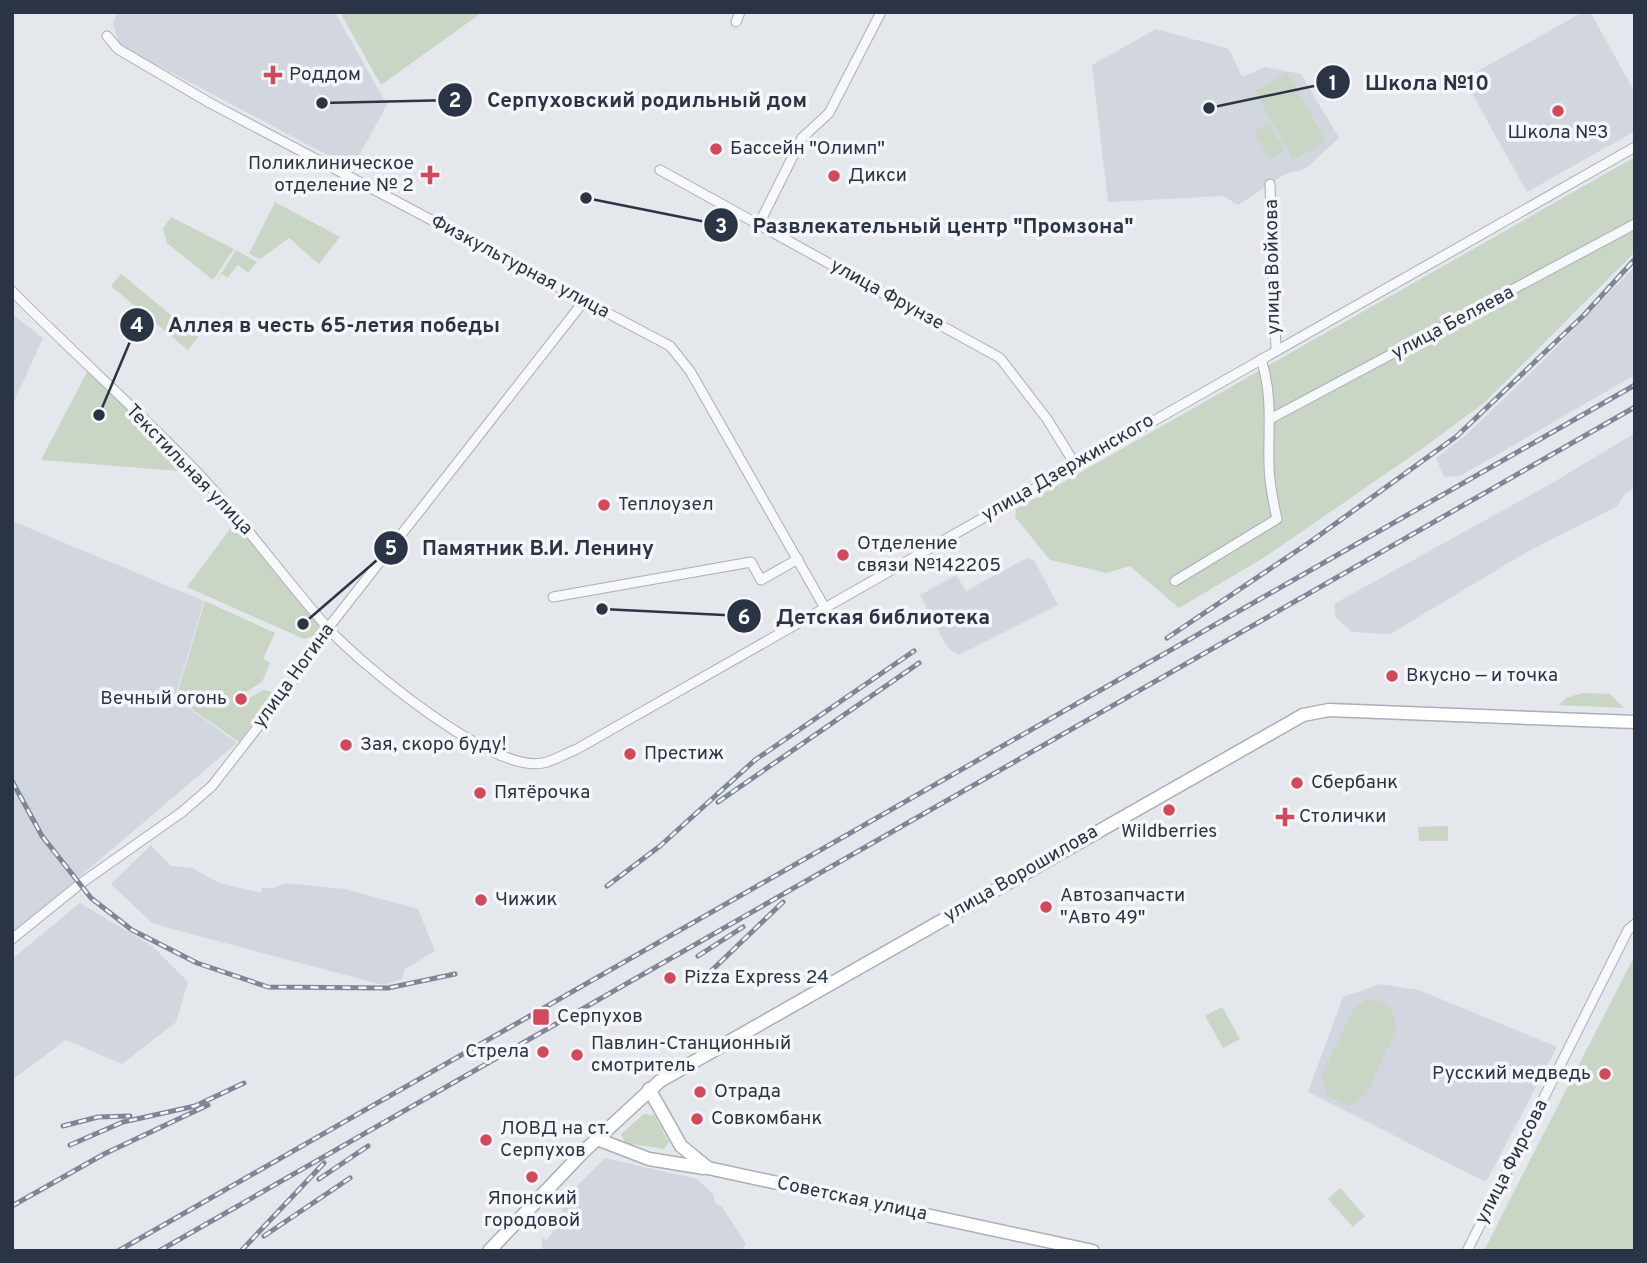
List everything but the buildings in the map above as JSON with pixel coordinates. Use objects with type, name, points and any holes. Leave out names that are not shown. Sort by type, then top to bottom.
[{"type":"main road","name":"улица Ворошилова","points":[[489,1251],[501,1235],[649,1089],[750,1027],[1303,715],[1329,710],[1635,722]]},
{"type":"main road","name":"Советская улица","points":[[649,1089],[686,1152],[708,1168],[1093,1251]]},
{"type":"main road","points":[[649,1159],[669,1155],[677,1144],[676,1134]]},
{"type":"main road","points":[[597,1139],[649,1159],[708,1168]]},
{"type":"street","points":[[736,22],[740,12]]},
{"type":"street","points":[[759,224],[802,138],[829,113],[881,12]]},
{"type":"street","name":"Физкультурная улица","points":[[107,36],[118,49],[210,103],[670,346],[690,370],[825,608]]},
{"type":"street","name":"улица Дзержинского","points":[[328,628],[363,663],[475,744],[497,755],[541,764],[577,749],[1635,147]]},
{"type":"street","name":"улица Фрунзе","points":[[660,170],[1000,358],[1047,419],[1075,464]]},
{"type":"street","name":"улица Войкова","points":[[1270,184],[1276,351]]},
{"type":"street","name":"улица Беляева","points":[[1270,419],[1635,224]]},
{"type":"street","name":"Текстильная улица","points":[[12,291],[195,471],[238,517],[328,628]]},
{"type":"street","name":"улица Ногина","points":[[12,939],[80,884],[182,812],[212,786],[289,687],[328,628],[584,301]]},
{"type":"street","points":[[1175,581],[1275,523],[1268,461],[1268,381],[1261,359]]},
{"type":"street","points":[[553,597],[751,562],[761,580],[798,559]]},
{"type":"street","name":"улица Фирсова","points":[[1468,1251],[1628,930],[1635,924]]},
{"type":"shaded area","name":"Роддом","points":[[118,12],[335,12],[387,105],[352,168],[119,45],[113,23]]},
{"type":"shaded area","name":"Школа №3","points":[[1583,12],[1590,12],[1635,92],[1635,131],[1527,192],[1464,79]]},
{"type":"shaded area","points":[[1156,29],[1229,49],[1242,77],[1265,67],[1301,74],[1339,138],[1305,169],[1285,174],[1238,205],[1223,196],[1108,202],[1092,65]]},
{"type":"shaded area","points":[[1635,266],[1635,375],[1460,476],[1444,477],[1436,458],[1466,435],[1541,363]]},
{"type":"shaded area","points":[[12,314],[43,338],[12,406]]},
{"type":"shaded area","points":[[1635,433],[1635,488],[1624,495],[1617,506],[1527,552],[1390,634],[1352,632],[1336,618],[1334,604],[1554,482]]},
{"type":"shaded area","points":[[12,521],[204,601],[175,698],[237,743],[12,934]]},
{"type":"shaded area","points":[[1027,558],[1034,560],[1058,605],[959,655],[947,647],[920,595],[956,575],[966,591]]},
{"type":"shaded area","points":[[151,845],[171,866],[192,868],[219,883],[261,893],[263,887],[272,889],[285,883],[344,889],[418,909],[435,951],[405,969],[401,980],[383,985],[151,922],[111,884]]},
{"type":"shaded area","points":[[80,903],[152,946],[188,982],[176,1022],[122,1064],[66,1040],[12,1080],[12,959]]},
{"type":"shaded area","points":[[1380,984],[1419,990],[1557,1047],[1486,1182],[1308,1092],[1343,997]]},
{"type":"shaded area","points":[[605,1158],[697,1179],[713,1194],[716,1204],[722,1207],[746,1244],[740,1251],[542,1251],[542,1238],[547,1240],[565,1216],[559,1204]]},
{"type":"green space","points":[[340,12],[480,12],[480,14],[381,85]]},
{"type":"green space","points":[[1287,73],[1326,141],[1293,160],[1255,91]]},
{"type":"green space","points":[[1268,123],[1285,151],[1270,159],[1254,132]]},
{"type":"green space","points":[[1635,157],[1635,252],[1485,402],[1265,557],[1179,608],[1130,566],[1107,573],[1050,560],[1015,517],[1016,509]]},
{"type":"green space","points":[[275,202],[340,237],[319,264],[289,238],[260,259],[249,254]]},
{"type":"green space","points":[[171,217],[234,249],[213,280],[167,243],[163,229]]},
{"type":"green space","points":[[236,250],[257,262],[248,273],[238,265],[227,278],[222,274],[216,282]]},
{"type":"green space","points":[[121,274],[198,337],[188,350],[111,286]]},
{"type":"green space","points":[[88,370],[192,472],[41,460]]},
{"type":"green space","points":[[238,518],[329,631],[304,639],[187,587]]},
{"type":"green space","points":[[205,601],[275,633],[263,659],[270,663],[262,682],[243,694],[246,700],[263,690],[273,692],[272,699],[239,742],[176,698]]},
{"type":"green space","points":[[1582,693],[1610,694],[1624,708],[1559,705],[1566,698]]},
{"type":"green space","points":[[1448,826],[1448,841],[1419,841],[1418,827]]},
{"type":"green space","points":[[1635,955],[1635,1251],[1484,1251],[1504,1211]]},
{"type":"green space","points":[[1369,998],[1391,1007],[1397,1027],[1366,1095],[1349,1106],[1327,1096],[1321,1077],[1354,1008]]},
{"type":"green space","points":[[1222,1007],[1240,1039],[1223,1048],[1205,1016]]},
{"type":"green space","points":[[644,1114],[654,1115],[669,1142],[664,1149],[625,1143],[621,1134]]},
{"type":"green space","points":[[1340,1188],[1365,1216],[1353,1227],[1328,1199]]},
{"type":"railway","points":[[1167,638],[1310,542],[1457,436],[1584,315],[1635,259]]},
{"type":"railway","points":[[118,1251],[1635,385]]},
{"type":"railway","points":[[159,1251],[1635,407]]},
{"type":"railway","points":[[607,886],[660,846],[755,760],[914,651]]},
{"type":"railway","points":[[718,802],[919,663]]},
{"type":"railway","points":[[12,781],[42,836],[91,898],[132,930],[197,963],[268,987],[388,988],[455,974]]},
{"type":"railway","points":[[708,974],[783,902]]},
{"type":"railway","points":[[698,956],[743,927]]},
{"type":"railway","points":[[70,1145],[123,1122],[195,1106],[244,1083]]},
{"type":"railway","points":[[12,1206],[104,1154],[208,1105]]},
{"type":"railway","points":[[63,1126],[98,1117],[130,1116]]},
{"type":"railway","points":[[319,1179],[368,1146]]},
{"type":"railway","points":[[241,1251],[324,1163]]},
{"type":"railway","points":[[264,1236],[350,1178]]},
{"type":"place","name":"Роддом","points":[[273,75]]},
{"type":"place","name":"Серпуховский родильный дом","points":[[322,103]]},
{"type":"place","name":"Школа №10","points":[[1209,108]]},
{"type":"place","name":"Школа №3","points":[[1558,111]]},
{"type":"place","name":"Бассейн \"Олимп\"","points":[[716,149]]},
{"type":"place","name":"Поликлиническое отделение № 2","points":[[430,175]]},
{"type":"place","name":"Дикси","points":[[834,176]]},
{"type":"place","name":"Развлекательный центр \"Промзона\"","points":[[586,198]]},
{"type":"place","name":"Аллея в честь 65-летия победы","points":[[99,415]]},
{"type":"place","name":"Теплоузел","points":[[604,505]]},
{"type":"place","name":"Отделение связи №142205","points":[[843,555]]},
{"type":"place","name":"Детская библиотека","points":[[602,609]]},
{"type":"place","name":"Памятник В.И. Ленину","points":[[303,624]]},
{"type":"place","name":"Вкусно — и точка","points":[[1392,676]]},
{"type":"place","name":"Вечный огонь","points":[[241,699]]},
{"type":"place","name":"Зая, скоро буду!","points":[[346,745]]},
{"type":"place","name":"Престиж","points":[[630,754]]},
{"type":"place","name":"Сбербанк","points":[[1297,783]]},
{"type":"place","name":"Пятёрочка","points":[[480,793]]},
{"type":"place","name":"Wildberries","points":[[1169,810]]},
{"type":"place","name":"Столички","points":[[1285,817]]},
{"type":"place","name":"Чижик","points":[[481,900]]},
{"type":"place","name":"Автозапчасти \"Авто 49\"","points":[[1046,907]]},
{"type":"place","name":"Pizza Express 24","points":[[670,978]]},
{"type":"place","name":"Серпухов","points":[[541,1017]]},
{"type":"place","name":"Стрела","points":[[543,1052]]},
{"type":"place","name":"Павлин-Станционный смотритель","points":[[577,1055]]},
{"type":"place","name":"Русский медведь","points":[[1605,1074]]},
{"type":"place","name":"Отрада","points":[[700,1092]]},
{"type":"place","name":"Совкомбанк","points":[[697,1119]]},
{"type":"place","name":"ЛОВД на ст. Серпухов","points":[[486,1140]]},
{"type":"place","name":"Японский городовой","points":[[532,1177]]}]
